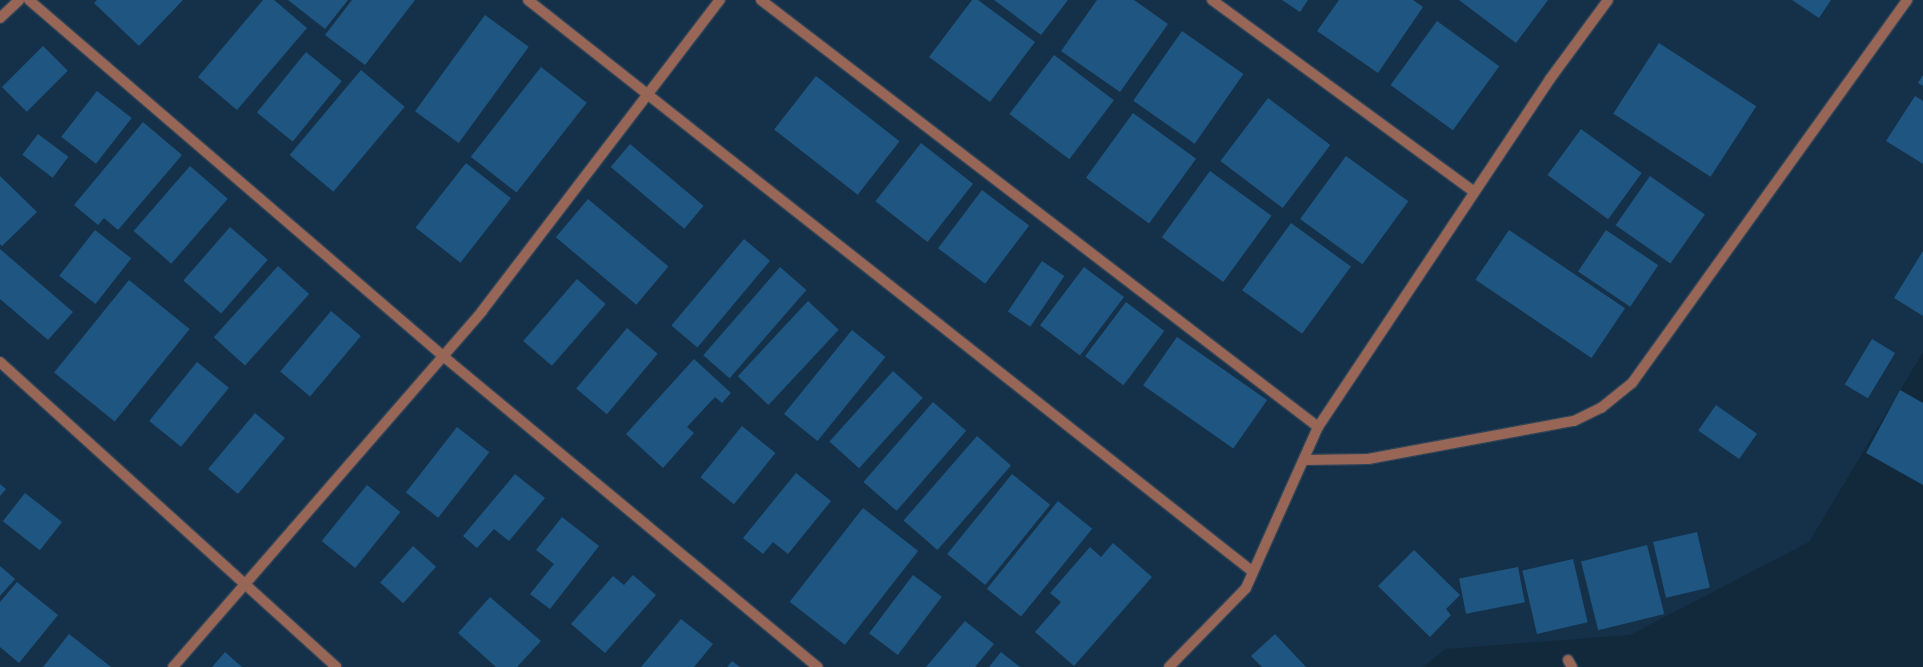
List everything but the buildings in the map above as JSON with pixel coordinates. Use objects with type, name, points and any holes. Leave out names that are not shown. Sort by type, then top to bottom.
[{"type":"lane","points":[[0,18],[19,0]]},
{"type":"lane","points":[[29,0],[443,356],[818,667]]},
{"type":"lane","points":[[528,0],[1253,572]]},
{"type":"lane","points":[[173,667],[482,311],[647,92],[720,0]]},
{"type":"lane","points":[[761,0],[1318,427]]},
{"type":"lane","points":[[1212,0],[1474,192]]},
{"type":"lane","points":[[1169,667],[1246,588],[1305,460],[1318,427],[1474,192],[1608,0]]},
{"type":"lane","points":[[1305,460],[1368,459],[1574,421],[1601,408],[1632,383],[1907,0]]},
{"type":"lane","points":[[0,362],[336,667]]},
{"type":"shaded area","points":[[0,0],[1923,0],[1923,352],[1809,542],[1630,635],[1445,649],[1423,667],[0,667]]}]
